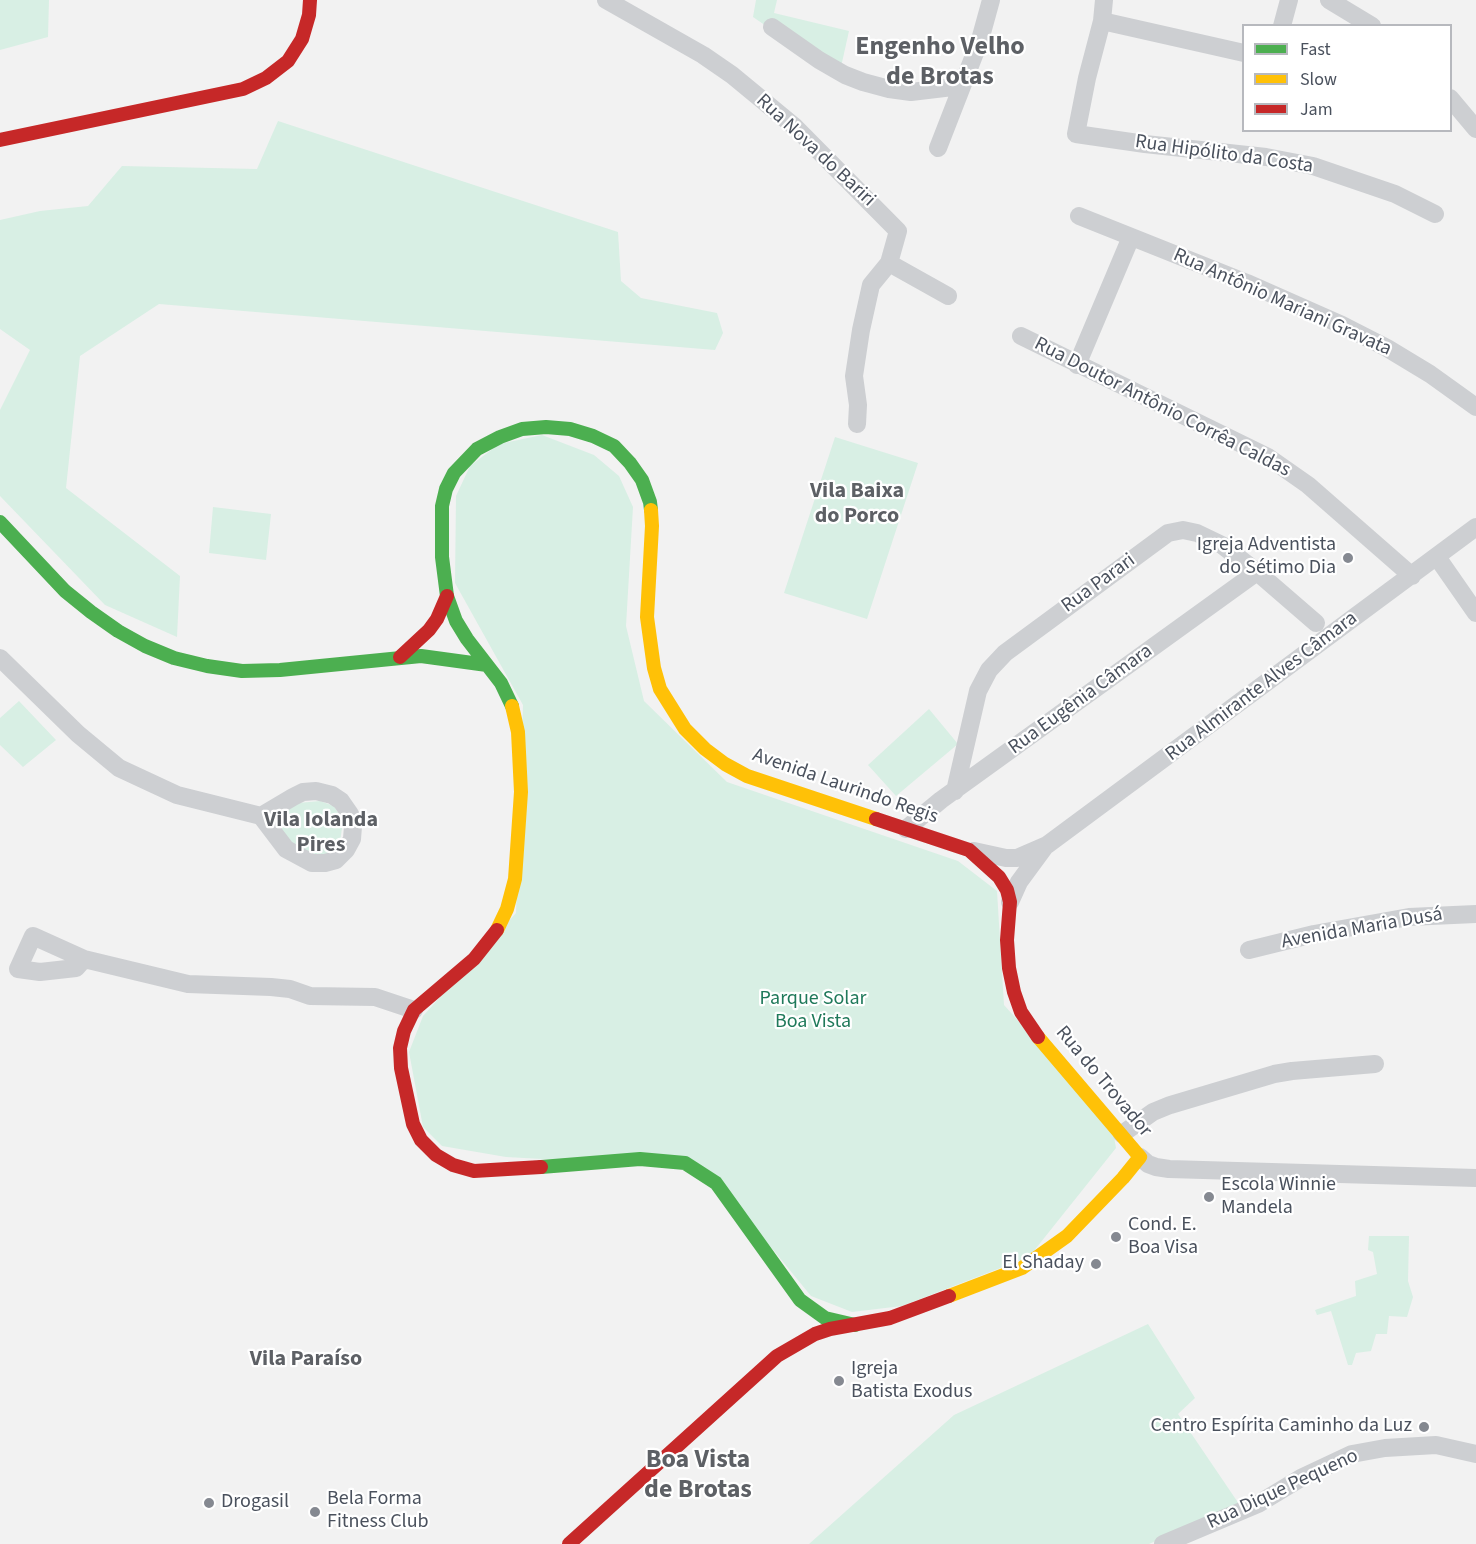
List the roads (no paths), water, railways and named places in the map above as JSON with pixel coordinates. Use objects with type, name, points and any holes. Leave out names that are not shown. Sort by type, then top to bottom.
[{"type":"street","points":[[0,140],[243,89],[266,78],[288,61],[302,39],[309,15],[310,0]]},
{"type":"street","name":"Rua Nova do Bariri","points":[[606,0],[703,55],[732,75],[795,127],[898,231],[890,263]]},
{"type":"street","points":[[938,148],[980,40],[991,0]]},
{"type":"street","points":[[1104,0],[1102,21],[1242,53]]},
{"type":"street","points":[[1283,24],[1289,0]]},
{"type":"street","points":[[1329,0],[1369,24]]},
{"type":"street","name":"Rua Hipólito da Costa","points":[[1102,21],[1087,78],[1076,134],[1266,157],[1313,166],[1395,194],[1435,214]]},
{"type":"street","points":[[772,27],[819,60],[863,82],[911,92],[961,86]]},
{"type":"street","points":[[1452,100],[1476,129]]},
{"type":"street","name":"Rua Antônio Mariani Gravata","points":[[1079,216],[1247,283],[1342,325],[1430,374],[1476,407]]},
{"type":"street","points":[[1077,365],[1131,237]]},
{"type":"street","points":[[856,424],[858,405],[854,376],[871,285],[890,263],[948,296]]},
{"type":"street","name":"Rua Doutor Antônio Corrêa Caldas","points":[[1021,336],[1268,458],[1308,485],[1412,576]]},
{"type":"street","name":"Avenida Laurindo Regis","points":[[855,1325],[825,1318],[800,1300],[786,1284],[739,1212],[716,1183],[685,1163],[640,1159],[474,1171],[453,1165],[436,1155],[421,1140],[413,1124],[401,1068],[400,1048],[404,1031],[414,1010],[474,959],[495,933],[507,909],[515,879],[521,792],[518,732],[512,706],[501,683],[461,630],[447,596],[442,557],[442,506],[446,489],[454,473],[477,449],[500,436],[522,429],[546,427],[570,429],[614,446],[642,480],[650,502],[652,526],[647,608],[649,641],[660,689],[685,729],[725,764],[747,776],[969,850],[999,878],[1007,890],[1010,902]]},
{"type":"street","points":[[0,522],[65,591],[91,612],[136,641],[174,658],[242,671],[280,670],[421,656],[488,665]]},
{"type":"street","name":"Rua Almirante Alves Câmara","points":[[969,850],[1006,858],[1017,858],[1047,845],[1476,527]]},
{"type":"street","name":"Rua Parari","points":[[955,791],[978,691],[989,670],[1005,653],[1168,533],[1183,530],[1208,537],[1222,545],[1316,623]]},
{"type":"street","points":[[1437,557],[1476,612]]},
{"type":"street","name":"Rua Eugênia Câmara","points":[[906,829],[1257,572]]},
{"type":"street","points":[[400,657],[429,630],[437,619],[447,596]]},
{"type":"street","points":[[0,658],[78,734],[119,768],[177,795],[261,816],[286,849],[312,863],[336,860],[346,850],[352,839],[353,826],[350,814],[341,801],[332,795],[316,791],[303,792],[261,816]]},
{"type":"street","name":"Rua Almirante Alves Câmara","points":[[1010,902],[1028,869],[1047,845]]},
{"type":"street","name":"Rua do Trovador","points":[[777,1356],[815,1334],[890,1318],[1022,1268],[1067,1236],[1103,1200],[1140,1157],[1033,1031],[1022,1012],[1014,992],[1009,968],[1007,940],[1010,902]]},
{"type":"street","name":"Avenida Maria Dusá","points":[[1249,950],[1314,934],[1409,917],[1476,914]]},
{"type":"street","points":[[84,959],[188,984],[290,989],[310,996],[375,997],[414,1010]]},
{"type":"street","points":[[1122,1134],[1153,1112],[1170,1105],[1274,1074],[1375,1064]]},
{"type":"street","points":[[1140,1157],[1156,1167],[1169,1169],[1476,1178]]},
{"type":"street","name":"Avenida Laurindo Regis","points":[[786,1284],[792,1311]]},
{"type":"street","points":[[569,1544],[777,1356],[788,1334]]},
{"type":"street","name":"Rua Dique Pequeno","points":[[1163,1544],[1258,1504],[1301,1479],[1352,1454],[1385,1448],[1436,1445],[1476,1454]]},
{"type":"place","name":"Igreja Adventista do Sétimo Dia","points":[[1348,558]]},
{"type":"place","name":"Escola Winnie Mandela","points":[[1209,1197]]},
{"type":"place","name":"Cond. E. Boa Visa","points":[[1116,1237]]},
{"type":"place","name":"El Shaday","points":[[1096,1264]]},
{"type":"place","name":"Igreja Batista Exodus","points":[[839,1381]]},
{"type":"place","name":"Centro Espírita Caminho da Luz","points":[[1424,1427]]},
{"type":"place","name":"Drogasil","points":[[209,1503]]},
{"type":"place","name":"Bela Forma Fitness Club","points":[[315,1512]]},
{"type":"district","name":"Engenho Velho de Brotas","points":[[940,63]]},
{"type":"district","name":"Vila Baixa do Porco","points":[[857,504]]},
{"type":"district","name":"Vila Iolanda Pires","points":[[321,834]]},
{"type":"district","name":"Vila Paraíso","points":[[306,1360]]},
{"type":"district","name":"Boa Vista de Brotas","points":[[698,1476]]},
{"type":"park label","name":"Parque Solar Boa Vista","points":[[813,1012]]}]
